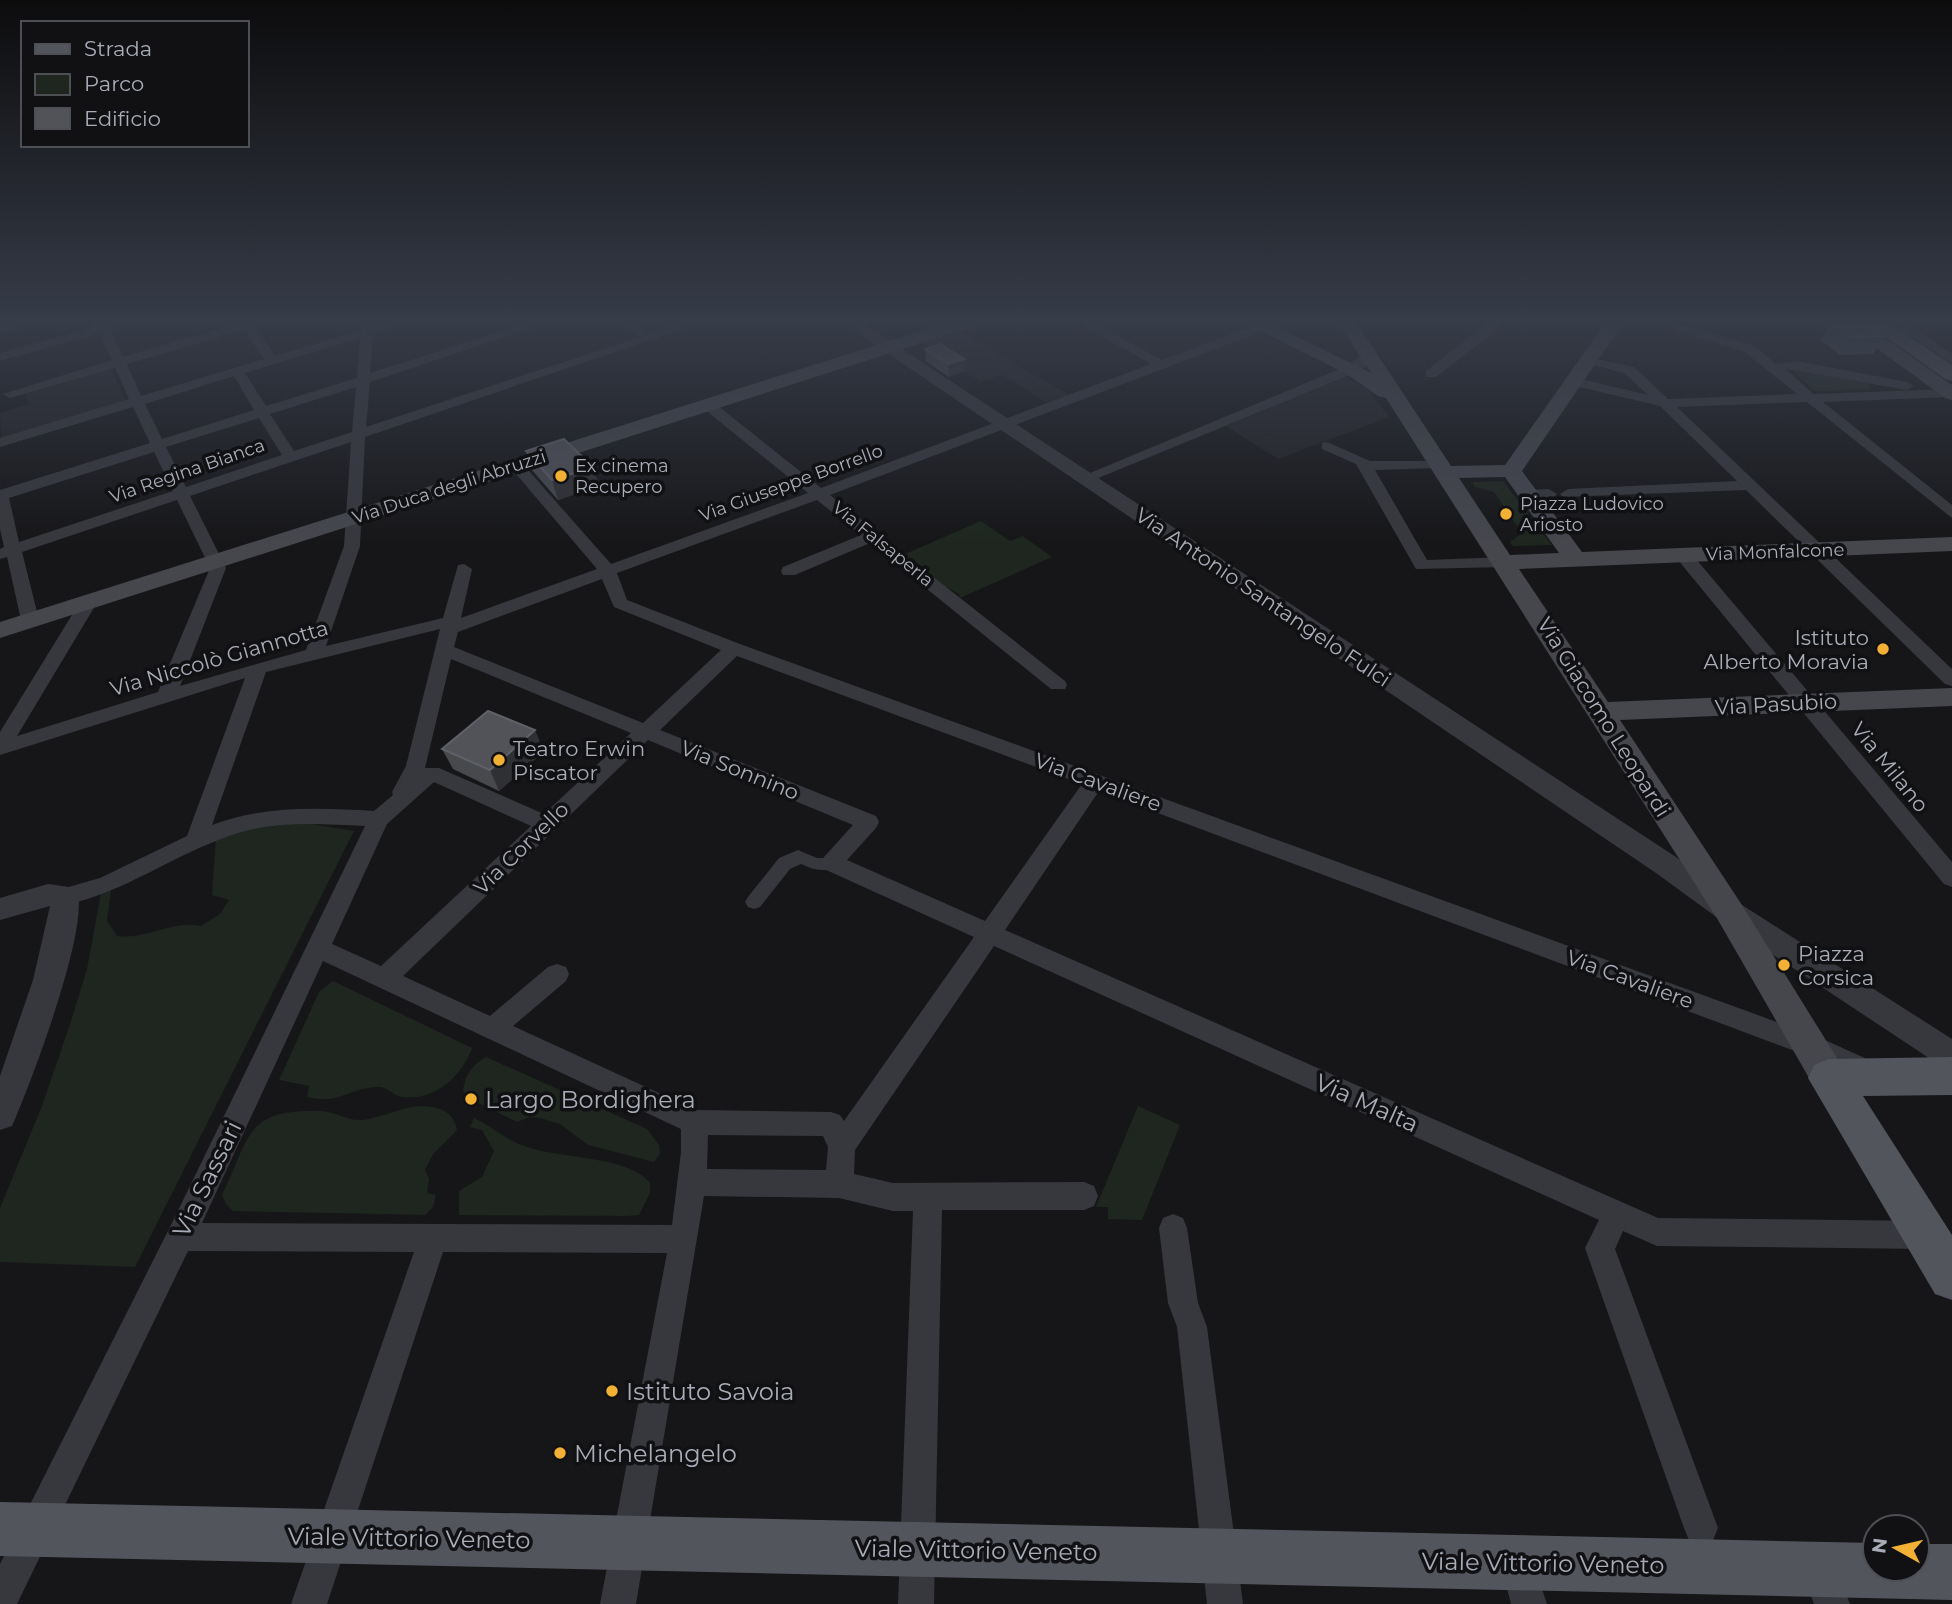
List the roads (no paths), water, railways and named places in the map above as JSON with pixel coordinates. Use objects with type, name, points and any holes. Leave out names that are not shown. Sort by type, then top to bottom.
[{"type":"main road","name":"Via Duca degli Abruzzi","points":[[0,630],[742,394]]},
{"type":"main road","points":[[1386,394],[1399,403]]},
{"type":"main road","points":[[1393,394],[1435,465],[1513,468],[1539,495],[1582,557]]},
{"type":"main road","points":[[1513,468],[1563,394]]},
{"type":"main road","name":"Via Giacomo Leopardi","points":[[1435,465],[1601,712],[1729,911],[1828,1076]]},
{"type":"main road","name":"Via Monfalcone","points":[[1499,563],[1582,557],[1684,556],[1952,544]]},
{"type":"main road","name":"Via Pasubio","points":[[1601,712],[1952,697]]},
{"type":"main road","points":[[1828,1076],[1952,1076]]},
{"type":"main road","points":[[1828,1076],[1952,1278]]},
{"type":"main road","name":"Viale Vittorio Veneto","points":[[18,1529],[918,1549],[1222,1580],[1825,1587],[1952,1572]]},
{"type":"street","points":[[134,394],[218,568],[204,610],[167,694]]},
{"type":"street","points":[[0,443],[164,394]]},
{"type":"street","points":[[251,394],[290,457]]},
{"type":"street","points":[[30,620],[8,552],[0,496],[320,394]]},
{"type":"street","points":[[314,654],[352,546],[363,394]]},
{"type":"street","name":"Via Regina Bianca","points":[[8,552],[481,394]]},
{"type":"street","name":"Via Antonio Santangelo Fulci","points":[[958,394],[1666,865],[1729,911],[1952,1056]]},
{"type":"street","name":"Via Giuseppe Borrello","points":[[452,624],[608,572],[1085,394]]},
{"type":"street","points":[[1086,478],[1291,394]]},
{"type":"street","points":[[1627,394],[1674,405],[1899,394]]},
{"type":"street","points":[[1660,394],[1952,680]]},
{"type":"street","points":[[1803,394],[1952,513]]},
{"type":"street","points":[[1876,396],[1888,394]]},
{"type":"street","name":"Via Falsaperla","points":[[708,405],[1058,685]]},
{"type":"street","points":[[1327,446],[1362,461],[1422,565],[1499,563]]},
{"type":"street","name":"Via Cavaliere","points":[[516,465],[608,572],[620,603],[734,648],[1741,1020],[1828,1076]]},
{"type":"street","points":[[1365,466],[1435,465]]},
{"type":"street","points":[[1568,494],[1751,485]]},
{"type":"street","points":[[789,571],[873,536]]},
{"type":"street","name":"Via Milano","points":[[1684,556],[1952,878]]},
{"type":"street","points":[[397,803],[416,766],[464,569]]},
{"type":"street","points":[[0,748],[89,601]]},
{"type":"street","name":"Via Niccolò Giannotta","points":[[0,748],[167,694],[258,668],[452,624]]},
{"type":"street","name":"Via Corvello","points":[[394,970],[643,731],[734,648]]},
{"type":"street","name":"Via Sonnino","points":[[445,650],[868,822],[832,863]]},
{"type":"street","points":[[195,843],[258,668]]},
{"type":"street","name":"Via Sassari","points":[[0,1601],[18,1529],[180,1237],[379,819],[432,773],[546,824]]},
{"type":"street","points":[[839,1184],[842,1146],[1095,781]]},
{"type":"street","points":[[0,909],[39,897],[66,895],[103,887],[222,829],[266,818],[305,816],[379,819]]},
{"type":"street","points":[[754,902],[785,863],[793,862],[799,856],[815,864],[832,863]]},
{"type":"street","name":"Via Malta","points":[[832,863],[1657,1232],[1926,1235]]},
{"type":"street","points":[[1666,865],[1697,864]]},
{"type":"street","points":[[0,1115],[41,1002],[55,955],[66,895]]},
{"type":"street","points":[[318,948],[394,970],[493,1028],[694,1122],[831,1124],[842,1146]]},
{"type":"street","points":[[493,1028],[557,974]]},
{"type":"street","points":[[618,1604],[684,1239],[695,1152],[694,1122]]},
{"type":"street","points":[[691,1182],[839,1184],[928,1208],[1084,1196]]},
{"type":"street","points":[[916,1604],[928,1208]]},
{"type":"street","points":[[1617,1214],[1600,1248],[1701,1528]]},
{"type":"street","points":[[1173,1228],[1183,1303],[1192,1327],[1222,1580]]},
{"type":"street","points":[[180,1237],[429,1250],[684,1239]]},
{"type":"street","points":[[309,1604],[429,1250]]},
{"type":"place","name":"Ex cinema Recupero","points":[[561,476]]},
{"type":"place","name":"Piazza Ludovico Ariosto","points":[[1506,514]]},
{"type":"place","name":"Istituto Alberto Moravia","points":[[1883,649]]},
{"type":"place","name":"Teatro Erwin Piscator","points":[[499,760]]},
{"type":"place","name":"Piazza Corsica","points":[[1784,965]]},
{"type":"place","name":"Largo Bordighera","points":[[471,1099]]},
{"type":"place","name":"Istituto Savoia","points":[[612,1391]]},
{"type":"place","name":"Michelangelo","points":[[560,1453]]}]
